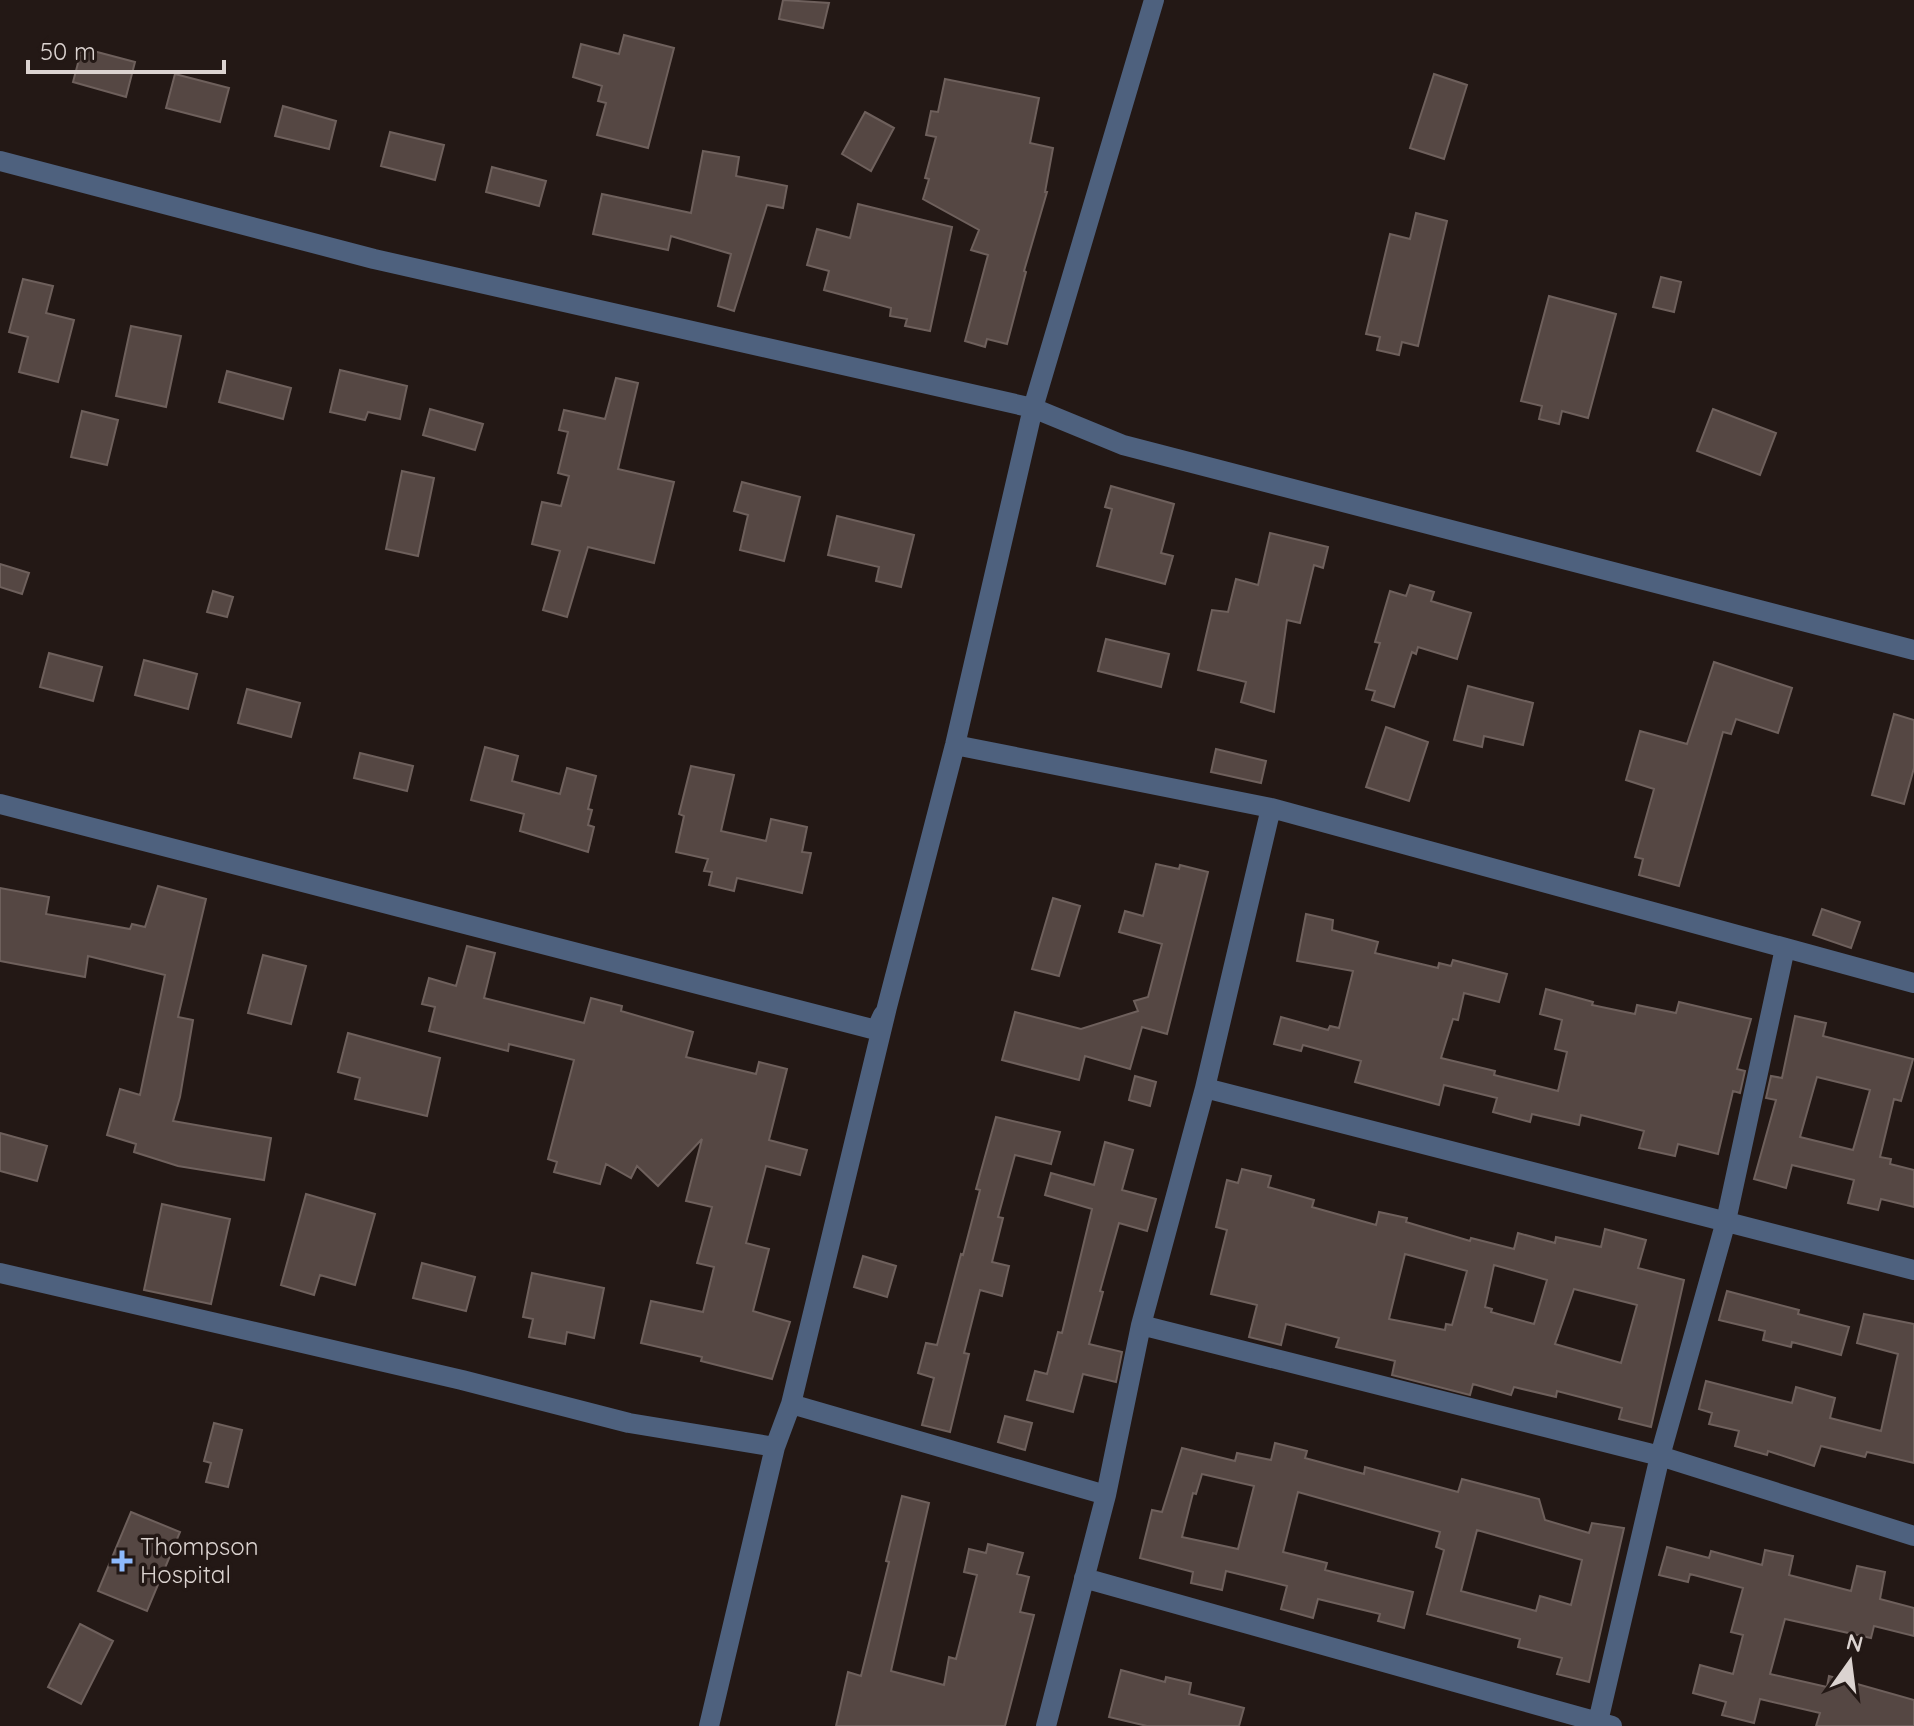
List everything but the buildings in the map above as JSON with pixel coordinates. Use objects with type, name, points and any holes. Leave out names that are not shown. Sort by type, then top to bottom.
[{"type":"street","points":[[709,1726],[775,1447],[791,1404],[887,1007],[955,745],[1033,408],[1154,0]]},
{"type":"street","points":[[0,161],[374,259],[1033,408],[1123,445],[1914,650]]},
{"type":"street","points":[[955,745],[1271,808],[1914,983]]},
{"type":"street","points":[[0,804],[876,1030],[887,1007]]},
{"type":"street","points":[[1046,1726],[1106,1495],[1141,1325],[1205,1088],[1271,808]]},
{"type":"street","points":[[1084,1578],[1602,1725],[1660,1456],[1726,1221],[1785,948]]},
{"type":"street","points":[[1205,1088],[1914,1270]]},
{"type":"street","points":[[0,1273],[447,1377],[629,1423],[775,1447]]},
{"type":"street","points":[[1141,1325],[1660,1456],[1914,1536]]},
{"type":"street","points":[[791,1404],[1106,1495]]},
{"type":"place","name":"Thompson Hospital","points":[[122,1561]]}]
